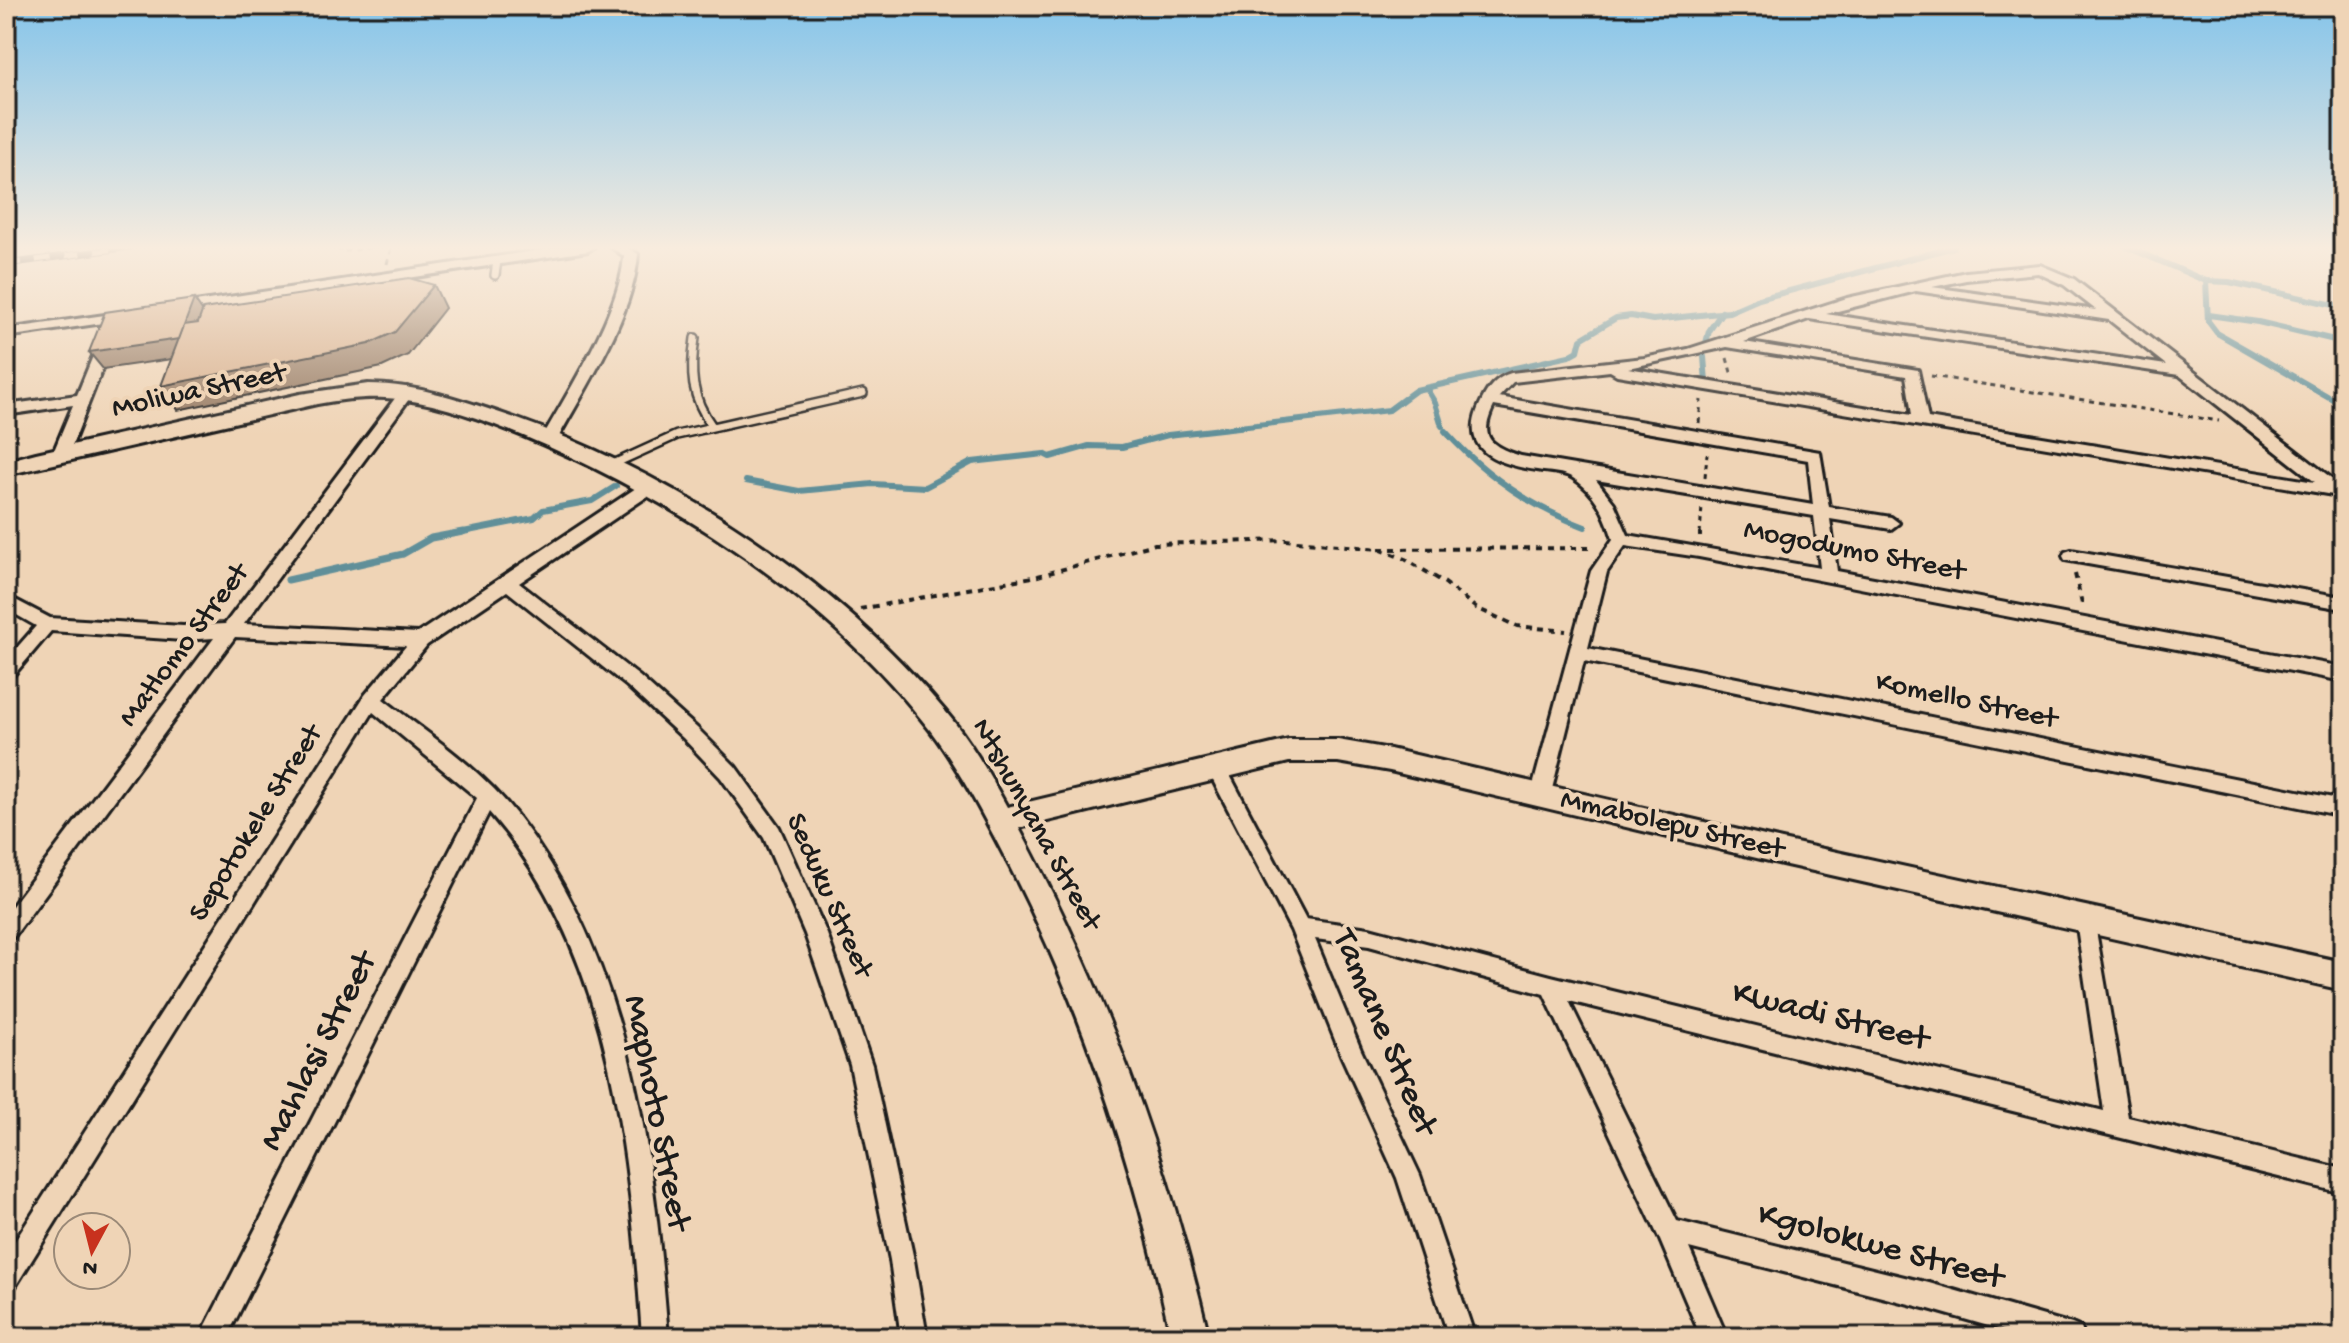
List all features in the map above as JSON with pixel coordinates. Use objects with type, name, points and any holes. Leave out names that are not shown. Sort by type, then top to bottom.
[{"type":"street","points":[[163,311],[173,310]]},
{"type":"street","points":[[549,440],[597,350],[614,310]]},
{"type":"street","points":[[1826,310],[1727,343],[1644,362],[1511,378],[1498,384],[1478,418],[1477,429],[1490,450],[1530,464],[1891,523]]},
{"type":"street","points":[[2065,310],[2111,316]]},
{"type":"street","points":[[2103,310],[2340,493]]},
{"type":"street","points":[[6,333],[147,313]]},
{"type":"street","points":[[1809,316],[2181,371]]},
{"type":"street","points":[[61,453],[116,318]]},
{"type":"street","points":[[1727,343],[1913,373],[1921,422]]},
{"type":"street","points":[[1598,368],[2340,493]]},
{"type":"street","name":"Ntshunyana Street","points":[[407,392],[549,440],[609,466],[740,544],[795,583],[835,617],[934,717],[957,748],[1000,821],[1075,968],[1103,1043],[1178,1276],[1190,1337]]},
{"type":"street","name":"Moliwa Street","points":[[6,468],[61,453],[341,394],[407,392]]},
{"type":"street","name":"Matlomo Street","points":[[6,931],[407,392]]},
{"type":"street","points":[[6,410],[81,399]]},
{"type":"street","points":[[1489,400],[1815,456],[1829,576]]},
{"type":"street","points":[[1540,797],[1599,571],[1617,544],[1614,512],[1595,486],[1575,472]]},
{"type":"street","name":"Sepotokele Street","points":[[6,1278],[371,700],[421,640],[648,488]]},
{"type":"street","name":"Mogodumo Street","points":[[1617,544],[1699,551],[2343,674]]},
{"type":"street","points":[[2071,556],[2343,603]]},
{"type":"street","name":"Seduku Street","points":[[508,583],[633,681],[690,733],[728,772],[772,833],[816,934],[861,1065],[902,1260],[914,1337]]},
{"type":"street","points":[[6,601],[47,624],[183,633],[232,630],[421,640]]},
{"type":"street","points":[[6,672],[47,624]]},
{"type":"street","name":"Komello Street","points":[[1578,653],[2343,808]]},
{"type":"street","name":"Maphoto Street","points":[[371,700],[487,797],[531,848],[556,891],[592,970],[619,1061],[628,1110],[655,1337]]},
{"type":"street","name":"Mmabolepu Street","points":[[1000,821],[1289,751],[1338,751],[1390,760],[1540,797],[2343,976]]},
{"type":"street","name":"Tamane Street","points":[[1216,767],[1300,927],[1340,1027],[1408,1175],[1462,1337]]},
{"type":"street","name":"Mahlasi Street","points":[[213,1337],[487,797]]},
{"type":"street","points":[[2086,920],[2118,1126]]},
{"type":"street","name":"Kwadi Street","points":[[1300,927],[1369,937],[1551,986],[1972,1087],[2343,1181]]},
{"type":"street","points":[[1551,986],[1669,1231],[1714,1337]]},
{"type":"street","name":"Kgolokwe Street","points":[[1669,1231],[1929,1296],[2072,1337]]},
{"type":"lane","points":[[695,338],[689,374],[691,392],[696,405],[712,426]]},
{"type":"lane","points":[[609,466],[677,435],[863,393]]},
{"type":"path","points":[[1727,343],[1727,361],[1733,374],[1727,389]]},
{"type":"path","points":[[1913,373],[2254,427]]},
{"type":"path","points":[[1699,551],[1708,450],[1699,426],[1702,385]]},
{"type":"path","points":[[835,617],[877,604],[1038,576],[1155,544],[1286,540],[1379,549],[1617,544]]},
{"type":"path","points":[[1379,549],[1405,559],[1445,583],[1476,608],[1517,626],[1583,633]]},
{"type":"path","points":[[2071,556],[2087,625]]},
{"type":"building","points":[[190,310],[179,339],[89,352],[105,312]]},
{"type":"building","points":[[203,310],[414,310],[395,332],[369,344],[161,386],[184,325],[198,323]]},
{"type":"waterway","points":[[1721,313],[1734,310]]},
{"type":"waterway","points":[[2207,310],[2208,321],[2217,333],[2343,405]]},
{"type":"waterway","points":[[746,481],[799,491],[873,484],[925,487],[972,462],[1044,454],[1050,457],[1089,446],[1122,447],[1168,435],[1389,410],[1416,390],[1569,356],[1578,351],[1581,339],[1616,318],[1631,316],[1653,320],[1721,313]]},
{"type":"waterway","points":[[1706,343],[1709,331],[1721,313]]},
{"type":"waterway","points":[[2209,315],[2258,322],[2343,342]]},
{"type":"waterway","points":[[1704,357],[1706,382]]},
{"type":"waterway","points":[[1426,388],[1435,403],[1442,426]]},
{"type":"waterway","points":[[1445,431],[1475,461],[1509,487],[1585,527]]},
{"type":"waterway","points":[[453,534],[534,518],[543,510],[592,501],[616,486]]},
{"type":"waterway","points":[[288,580],[403,554],[431,538],[463,532]]}]
